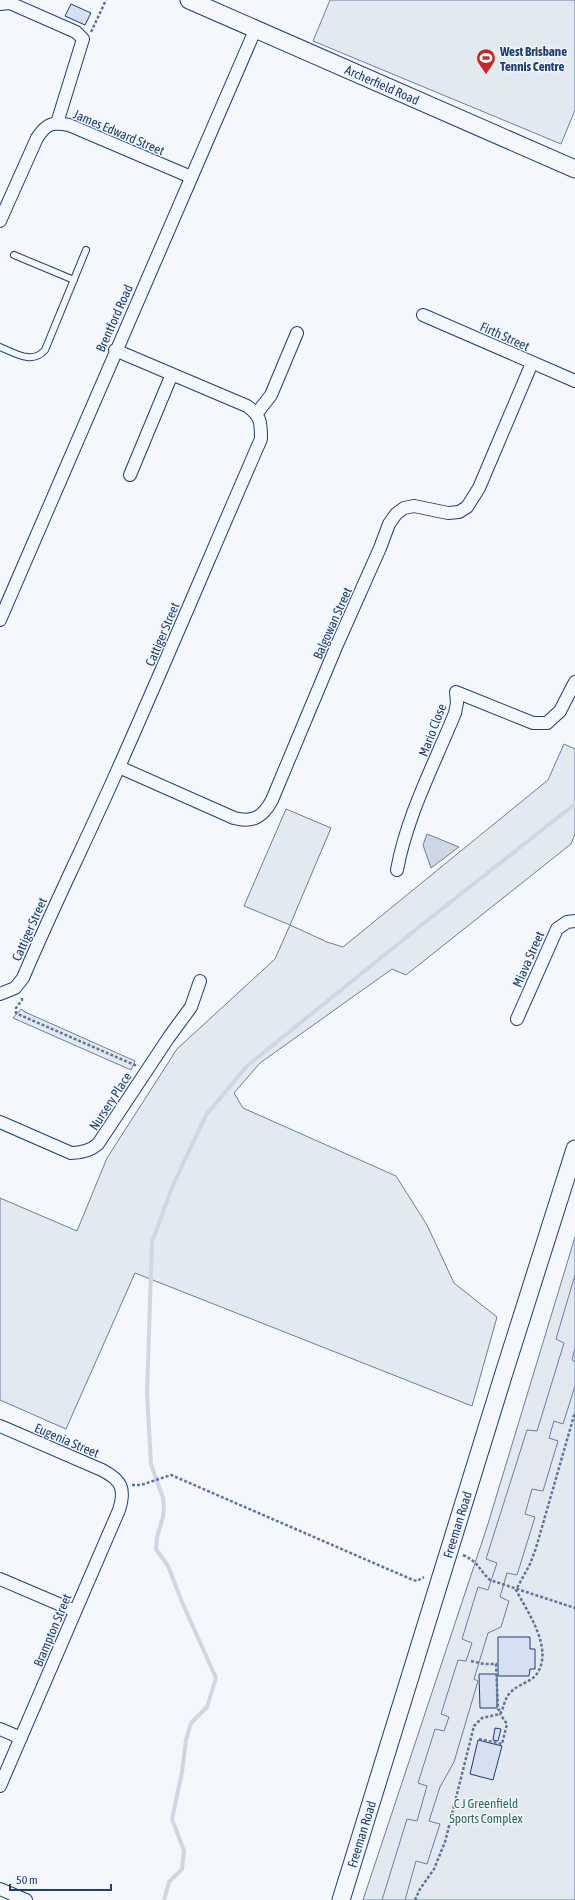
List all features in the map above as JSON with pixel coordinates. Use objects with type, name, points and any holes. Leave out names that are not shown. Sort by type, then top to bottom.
[{"type":"street","name":"Archerfield Road","points":[[189,0],[256,28],[491,134],[575,169]]},
{"type":"street","points":[[0,4],[10,3],[76,32],[82,39],[57,123]]},
{"type":"street","name":"Brentford Road","points":[[0,620],[115,350],[256,28]]},
{"type":"street","name":"James Edward Street","points":[[0,221],[37,138],[44,127],[57,123],[69,125],[191,177]]},
{"type":"street","name":"Firth Street","points":[[423,315],[575,382]]},
{"type":"street","points":[[115,350],[247,406],[257,413],[271,395],[297,333]]},
{"type":"street","name":"Balgowan Street","points":[[119,767],[234,818],[252,820],[261,816],[272,800],[336,647],[378,555],[389,524],[396,514],[404,508],[414,506],[448,513],[459,512],[467,507],[479,488],[532,363]]},
{"type":"street","points":[[130,475],[172,374]]},
{"type":"street","name":"Cattiger Street","points":[[15,988],[23,978],[54,905],[72,874],[261,439],[261,424],[257,413]]},
{"type":"street","name":"Mario Close","points":[[397,870],[402,842],[455,713],[458,703],[456,692],[533,723],[547,723],[560,711],[575,682]]},
{"type":"street","name":"Miava Street","points":[[517,1019],[557,929],[567,922],[575,921]]},
{"type":"street","name":"Nursery Place","points":[[0,1122],[71,1153],[85,1152],[98,1144],[191,1007],[200,981]]},
{"type":"street","points":[[0,1006],[0,994],[15,988]]},
{"type":"street","name":"Freeman Road","points":[[341,1900],[575,1152]]},
{"type":"street","name":"Eugenia Street","points":[[0,1426],[102,1470],[111,1475],[120,1483]]},
{"type":"street","name":"Brampton Street","points":[[0,1786],[119,1510],[122,1495],[120,1483]]},
{"type":"street","points":[[0,1579],[75,1611]]},
{"type":"street","points":[[0,1729],[21,1738]]},
{"type":"street","points":[[0,1889],[26,1900]]},
{"type":"lane","points":[[0,346],[27,358],[40,355],[45,350],[86,250]]},
{"type":"lane","points":[[14,255],[74,280]]},
{"type":"path","points":[[82,39],[90,34],[106,0]]},
{"type":"path","points":[[15,988],[22,997],[22,1000],[16,1008],[16,1013],[147,1070]]},
{"type":"path","points":[[516,1590],[530,1564],[536,1548],[575,1412]]},
{"type":"path","points":[[149,1483],[166,1477],[176,1477],[413,1580],[422,1580],[427,1570]]},
{"type":"path","points":[[457,1552],[474,1560],[480,1565],[483,1574],[490,1580],[508,1585],[516,1590],[535,1593],[575,1608]]},
{"type":"path","points":[[501,1713],[508,1695],[535,1676],[541,1662],[541,1642],[538,1630],[516,1590]]},
{"type":"path","points":[[471,1661],[484,1664],[496,1664],[498,1709],[507,1724],[502,1744],[479,1739]]},
{"type":"path","points":[[416,1900],[420,1889],[436,1866],[445,1842],[474,1726],[482,1718],[501,1713]]},
{"type":"green space","name":"West Brisbane Tennis Centre","points":[[330,0],[575,0],[575,110],[561,144],[313,41]]},
{"type":"green space","points":[[564,744],[575,749],[575,834],[571,844],[406,975],[392,969],[260,1063],[234,1093],[243,1108],[396,1176],[427,1225],[454,1283],[497,1317],[472,1406],[135,1273],[66,1429],[0,1400],[0,1198],[77,1231],[107,1158],[177,1049],[275,959],[290,925],[327,942],[343,947],[548,780]]},
{"type":"green space","points":[[286,809],[331,828],[290,925],[244,906]]},
{"type":"green space","points":[[21,1009],[135,1061],[131,1070],[13,1018]]},
{"type":"green space","name":"C J Greenfield Sports Complex","points":[[575,1237],[575,1900],[363,1900],[487,1527]]},
{"type":"shaded area","points":[[427,834],[459,847],[431,868],[423,845]]},
{"type":"shaded area","points":[[575,1275],[575,1348],[572,1360],[575,1362],[575,1386],[563,1424],[554,1421],[549,1438],[558,1441],[543,1491],[532,1489],[525,1514],[535,1517],[517,1575],[507,1573],[500,1597],[509,1601],[501,1627],[488,1633],[474,1679],[478,1681],[454,1762],[440,1787],[429,1821],[440,1824],[427,1864],[416,1861],[405,1900],[382,1900],[407,1819],[417,1821],[427,1786],[418,1783],[435,1729],[444,1731],[449,1717],[441,1714],[458,1660],[466,1661],[472,1643],[462,1639],[478,1587],[488,1590],[497,1563],[486,1559],[527,1430],[537,1431],[564,1343],[556,1339]]},
{"type":"building","points":[[71,4],[91,13],[85,25],[65,16]]},
{"type":"building","points":[[498,1637],[530,1637],[530,1649],[535,1649],[535,1669],[530,1669],[529,1676],[498,1676]]},
{"type":"building","points":[[479,1674],[497,1674],[497,1708],[480,1708]]},
{"type":"building","points":[[495,1728],[501,1729],[498,1741],[493,1740]]},
{"type":"building","points":[[478,1740],[502,1746],[493,1780],[470,1774]]},
{"type":"waterway","points":[[164,1900],[169,1882],[182,1869],[184,1851],[172,1819],[182,1772],[186,1740],[191,1723],[207,1707],[216,1678],[182,1602],[168,1566],[156,1549],[157,1537],[163,1517],[164,1507],[163,1498],[151,1464],[147,1393],[152,1242],[173,1185],[206,1115],[247,1066],[424,923],[575,804]]},
{"type":"place","name":"West Brisbane Tennis Centre","points":[[486,75]]}]
